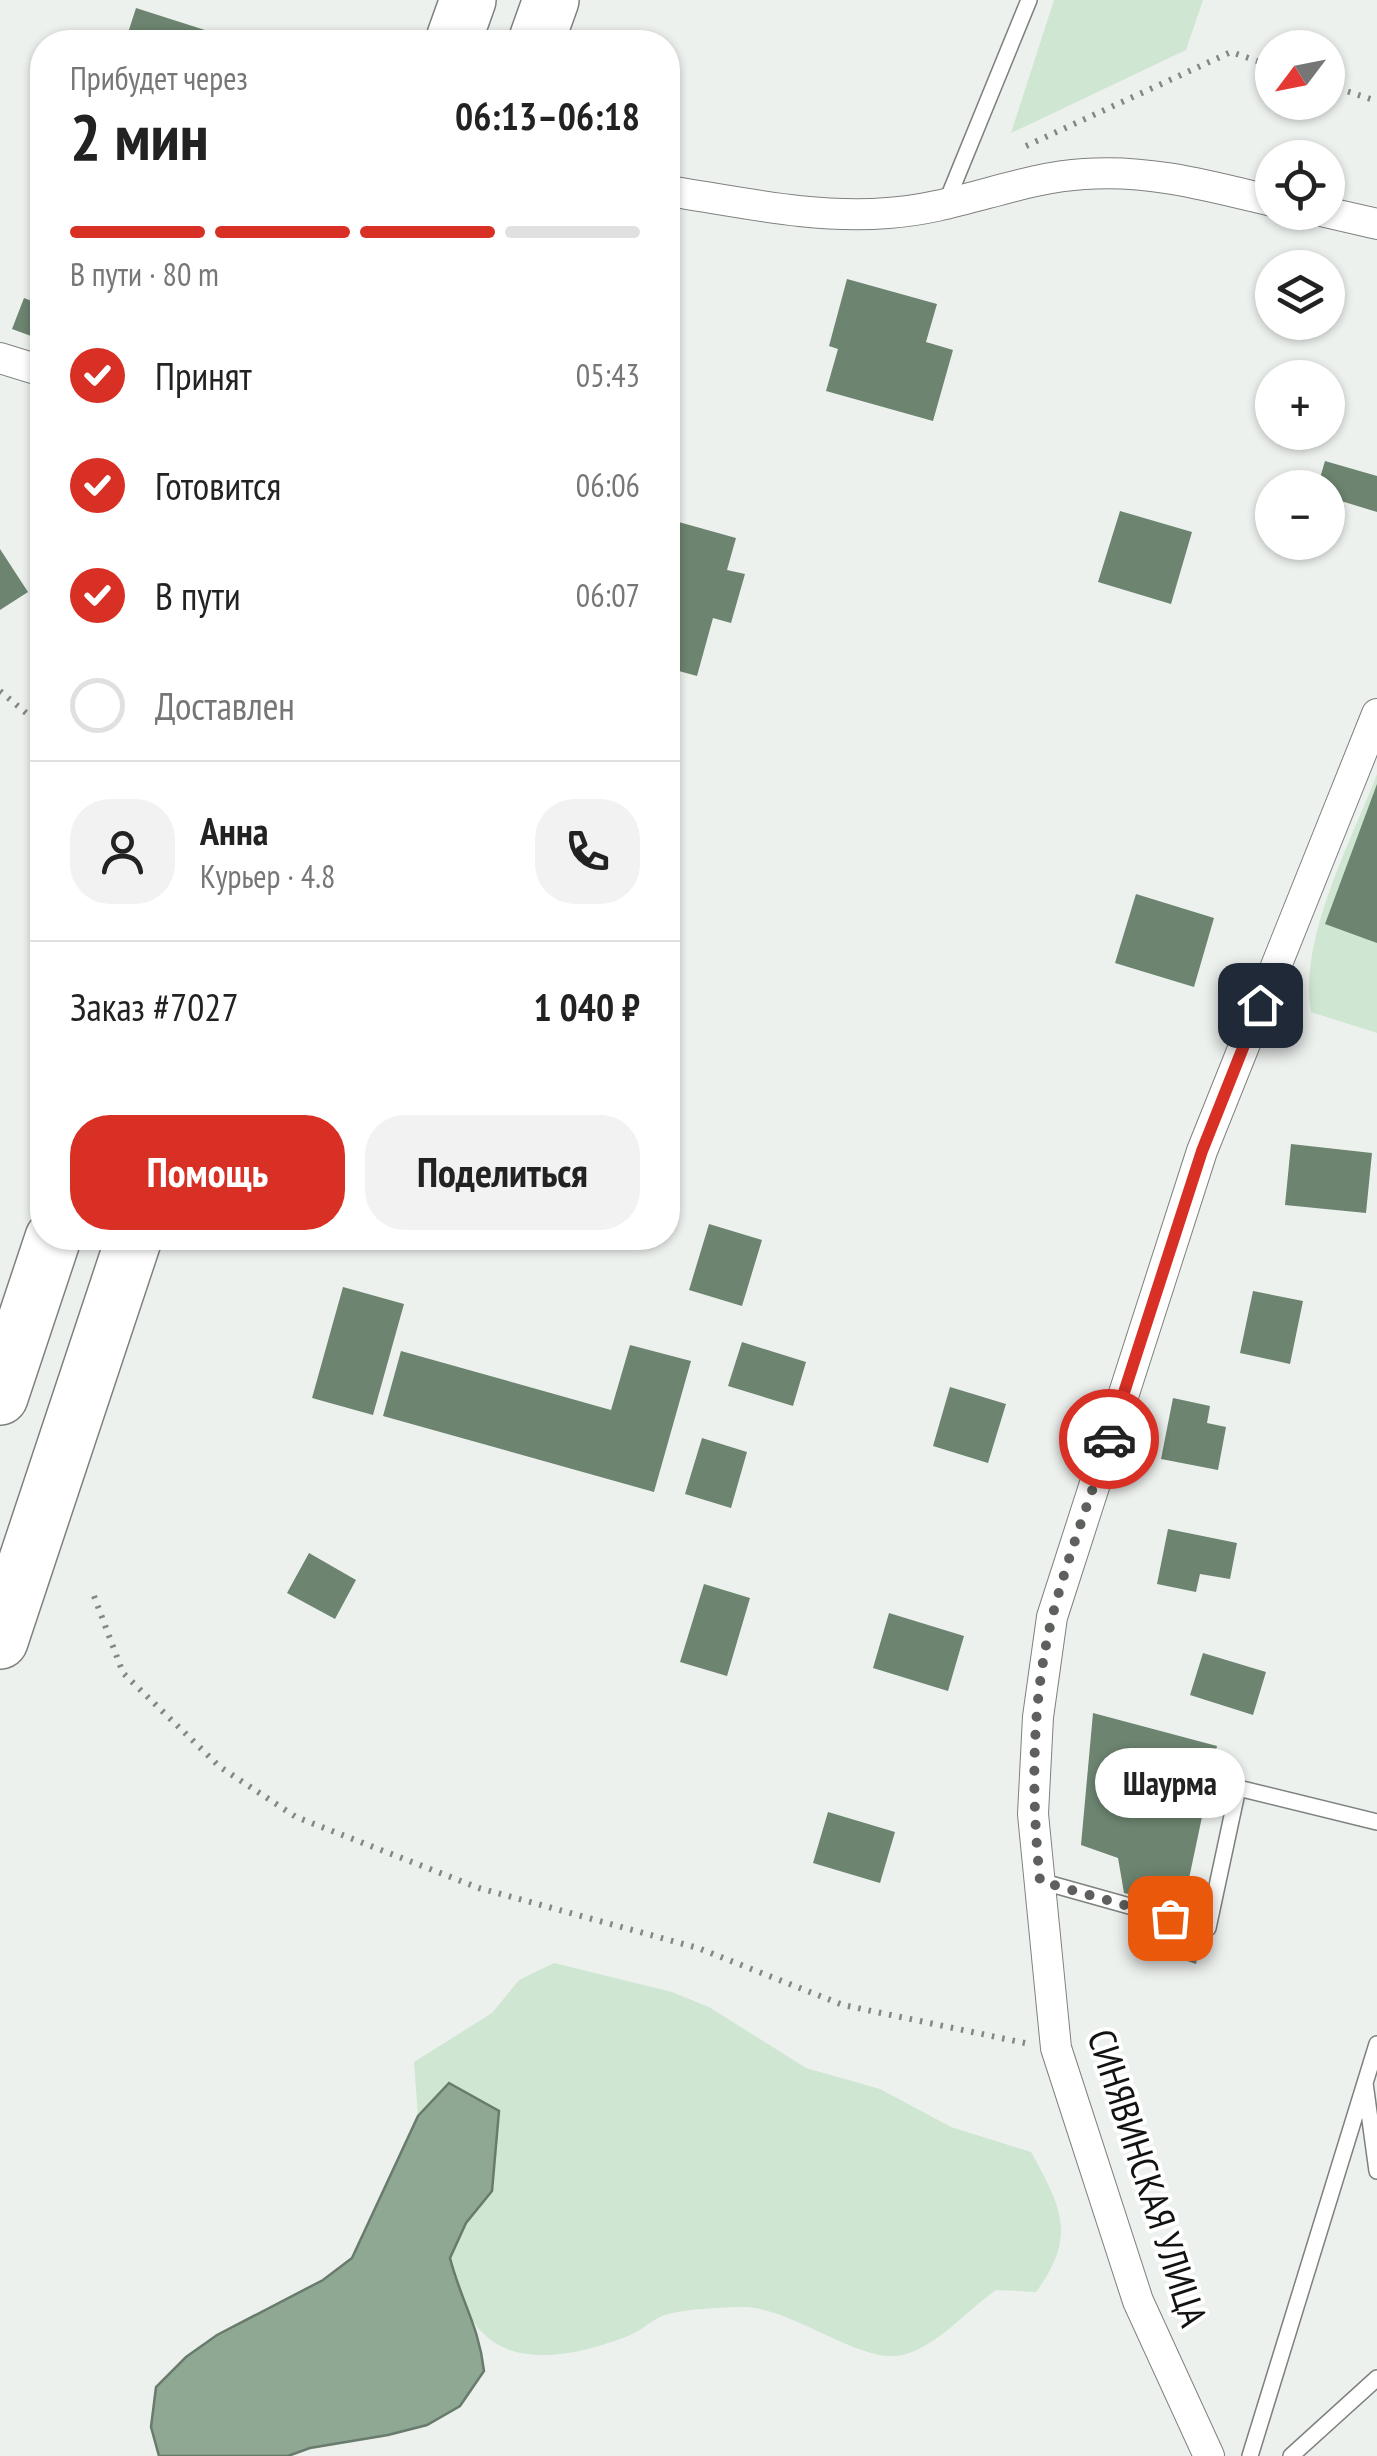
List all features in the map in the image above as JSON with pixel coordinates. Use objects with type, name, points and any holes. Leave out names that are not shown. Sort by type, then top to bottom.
[{"type":"highway","points":[[457,30],[468,0]]},
{"type":"highway","points":[[541,30],[552,0]]},
{"type":"highway","points":[[1,1393],[49,1250]]},
{"type":"highway","points":[[0,1641],[130,1250]]},
{"type":"street","points":[[680,193],[821,214],[888,214],[945,206],[1081,174],[1154,174],[1255,197]]},
{"type":"street","points":[[1345,217],[1377,224]]},
{"type":"street","points":[[0,358],[30,367]]},
{"type":"street","name":"СИНЯВИНСКАЯ УЛИЦА","points":[[1210,2456],[1138,2301],[1056,2048],[1034,1795],[1038,1718],[1052,1617],[1202,1151],[1377,714]]},
{"type":"lane","points":[[945,206],[1029,0]]},
{"type":"lane","points":[[1040,1881],[1208,1928],[1238,1788],[1377,1822]]},
{"type":"lane","points":[[1250,2456],[1377,2044]]},
{"type":"lane","points":[[1365,2083],[1377,2172]]},
{"type":"lane","points":[[1292,2456],[1377,2378]]},
{"type":"path","points":[[1024,146],[1231,52],[1255,60]]},
{"type":"path","points":[[1345,91],[1377,101]]},
{"type":"path","points":[[0,691],[30,716]]},
{"type":"path","points":[[94,1596],[123,1674],[220,1768],[296,1817],[479,1888],[698,1948],[842,2005],[942,2029],[1056,2048]]},
{"type":"shaded area","points":[[1054,0],[1203,0],[1186,50],[1011,133]]},
{"type":"shaded area","points":[[1377,774],[1377,1033],[1311,1012],[1309,984],[1312,954],[1329,891]]},
{"type":"shaded area","points":[[554,1963],[672,1992],[709,2007],[806,2068],[880,2089],[951,2127],[1031,2152],[1057,2206],[1061,2238],[1057,2255],[1036,2292],[996,2290],[940,2336],[903,2355],[867,2352],[784,2316],[744,2307],[668,2314],[628,2336],[571,2353],[530,2354],[493,2342],[468,2312],[450,2258],[466,2223],[492,2191],[499,2111],[449,2083],[418,2116],[414,2062],[492,2013],[519,1980]]},
{"type":"shaded area","points":[[449,2083],[499,2111],[492,2191],[466,2223],[450,2258],[478,2340],[484,2371],[460,2406],[427,2425],[310,2448],[288,2456],[159,2456],[151,2427],[156,2387],[186,2357],[217,2335],[323,2280],[352,2258],[418,2116]]},
{"type":"building","points":[[136,8],[205,30],[129,30]]},
{"type":"building","points":[[847,279],[937,304],[926,342],[953,350],[933,421],[826,391],[838,349],[829,346]]},
{"type":"building","points":[[24,298],[30,300],[30,336],[12,329]]},
{"type":"building","points":[[1325,461],[1377,476],[1377,512],[1345,502],[1345,470],[1322,470]]},
{"type":"building","points":[[1120,511],[1192,532],[1171,604],[1098,582]]},
{"type":"building","points":[[680,522],[736,538],[727,570],[745,574],[731,623],[713,618],[697,676],[680,671]]},
{"type":"building","points":[[0,549],[28,592],[0,610]]},
{"type":"building","points":[[1377,784],[1377,943],[1325,924]]},
{"type":"building","points":[[1136,894],[1214,918],[1194,987],[1115,963]]},
{"type":"building","points":[[1291,1144],[1372,1153],[1366,1213],[1285,1205]]},
{"type":"building","points":[[709,1224],[762,1240],[742,1306],[689,1290]]},
{"type":"building","points":[[343,1287],[404,1304],[373,1415],[312,1398]]},
{"type":"building","points":[[1253,1291],[1303,1301],[1290,1364],[1240,1353]]},
{"type":"building","points":[[742,1342],[806,1362],[793,1406],[728,1386]]},
{"type":"building","points":[[630,1345],[691,1361],[654,1492],[383,1416],[401,1351],[611,1410]]},
{"type":"building","points":[[950,1387],[1006,1404],[988,1463],[933,1446]]},
{"type":"building","points":[[1173,1398],[1210,1406],[1207,1423],[1226,1427],[1218,1470],[1161,1459]]},
{"type":"building","points":[[702,1438],[747,1452],[731,1508],[685,1494]]},
{"type":"building","points":[[1168,1529],[1237,1543],[1230,1579],[1200,1574],[1196,1592],[1157,1584]]},
{"type":"building","points":[[309,1553],[356,1580],[335,1619],[287,1593]]},
{"type":"building","points":[[704,1584],[750,1598],[727,1676],[680,1662]]},
{"type":"building","points":[[889,1613],[964,1636],[948,1691],[873,1668]]},
{"type":"building","points":[[1203,1653],[1266,1672],[1253,1715],[1190,1695]]},
{"type":"building","points":[[1093,1713],[1217,1746],[1183,1907],[1124,1893],[1118,1858],[1081,1845]]},
{"type":"building","points":[[828,1812],[895,1832],[880,1883],[813,1863]]},
{"type":"building","points":[[1140,1919],[1202,1937],[1196,1964],[1135,1943]]},
{"type":"way so far","points":[[1109,1439],[1052,1617],[1038,1718],[1034,1814],[1040,1881],[1170,1918]]},
{"type":"place","name":"Шаурма","points":[[1170,1918]]},
{"type":"route","points":[[1109,1439],[1202,1151],[1260,1005]]}]
